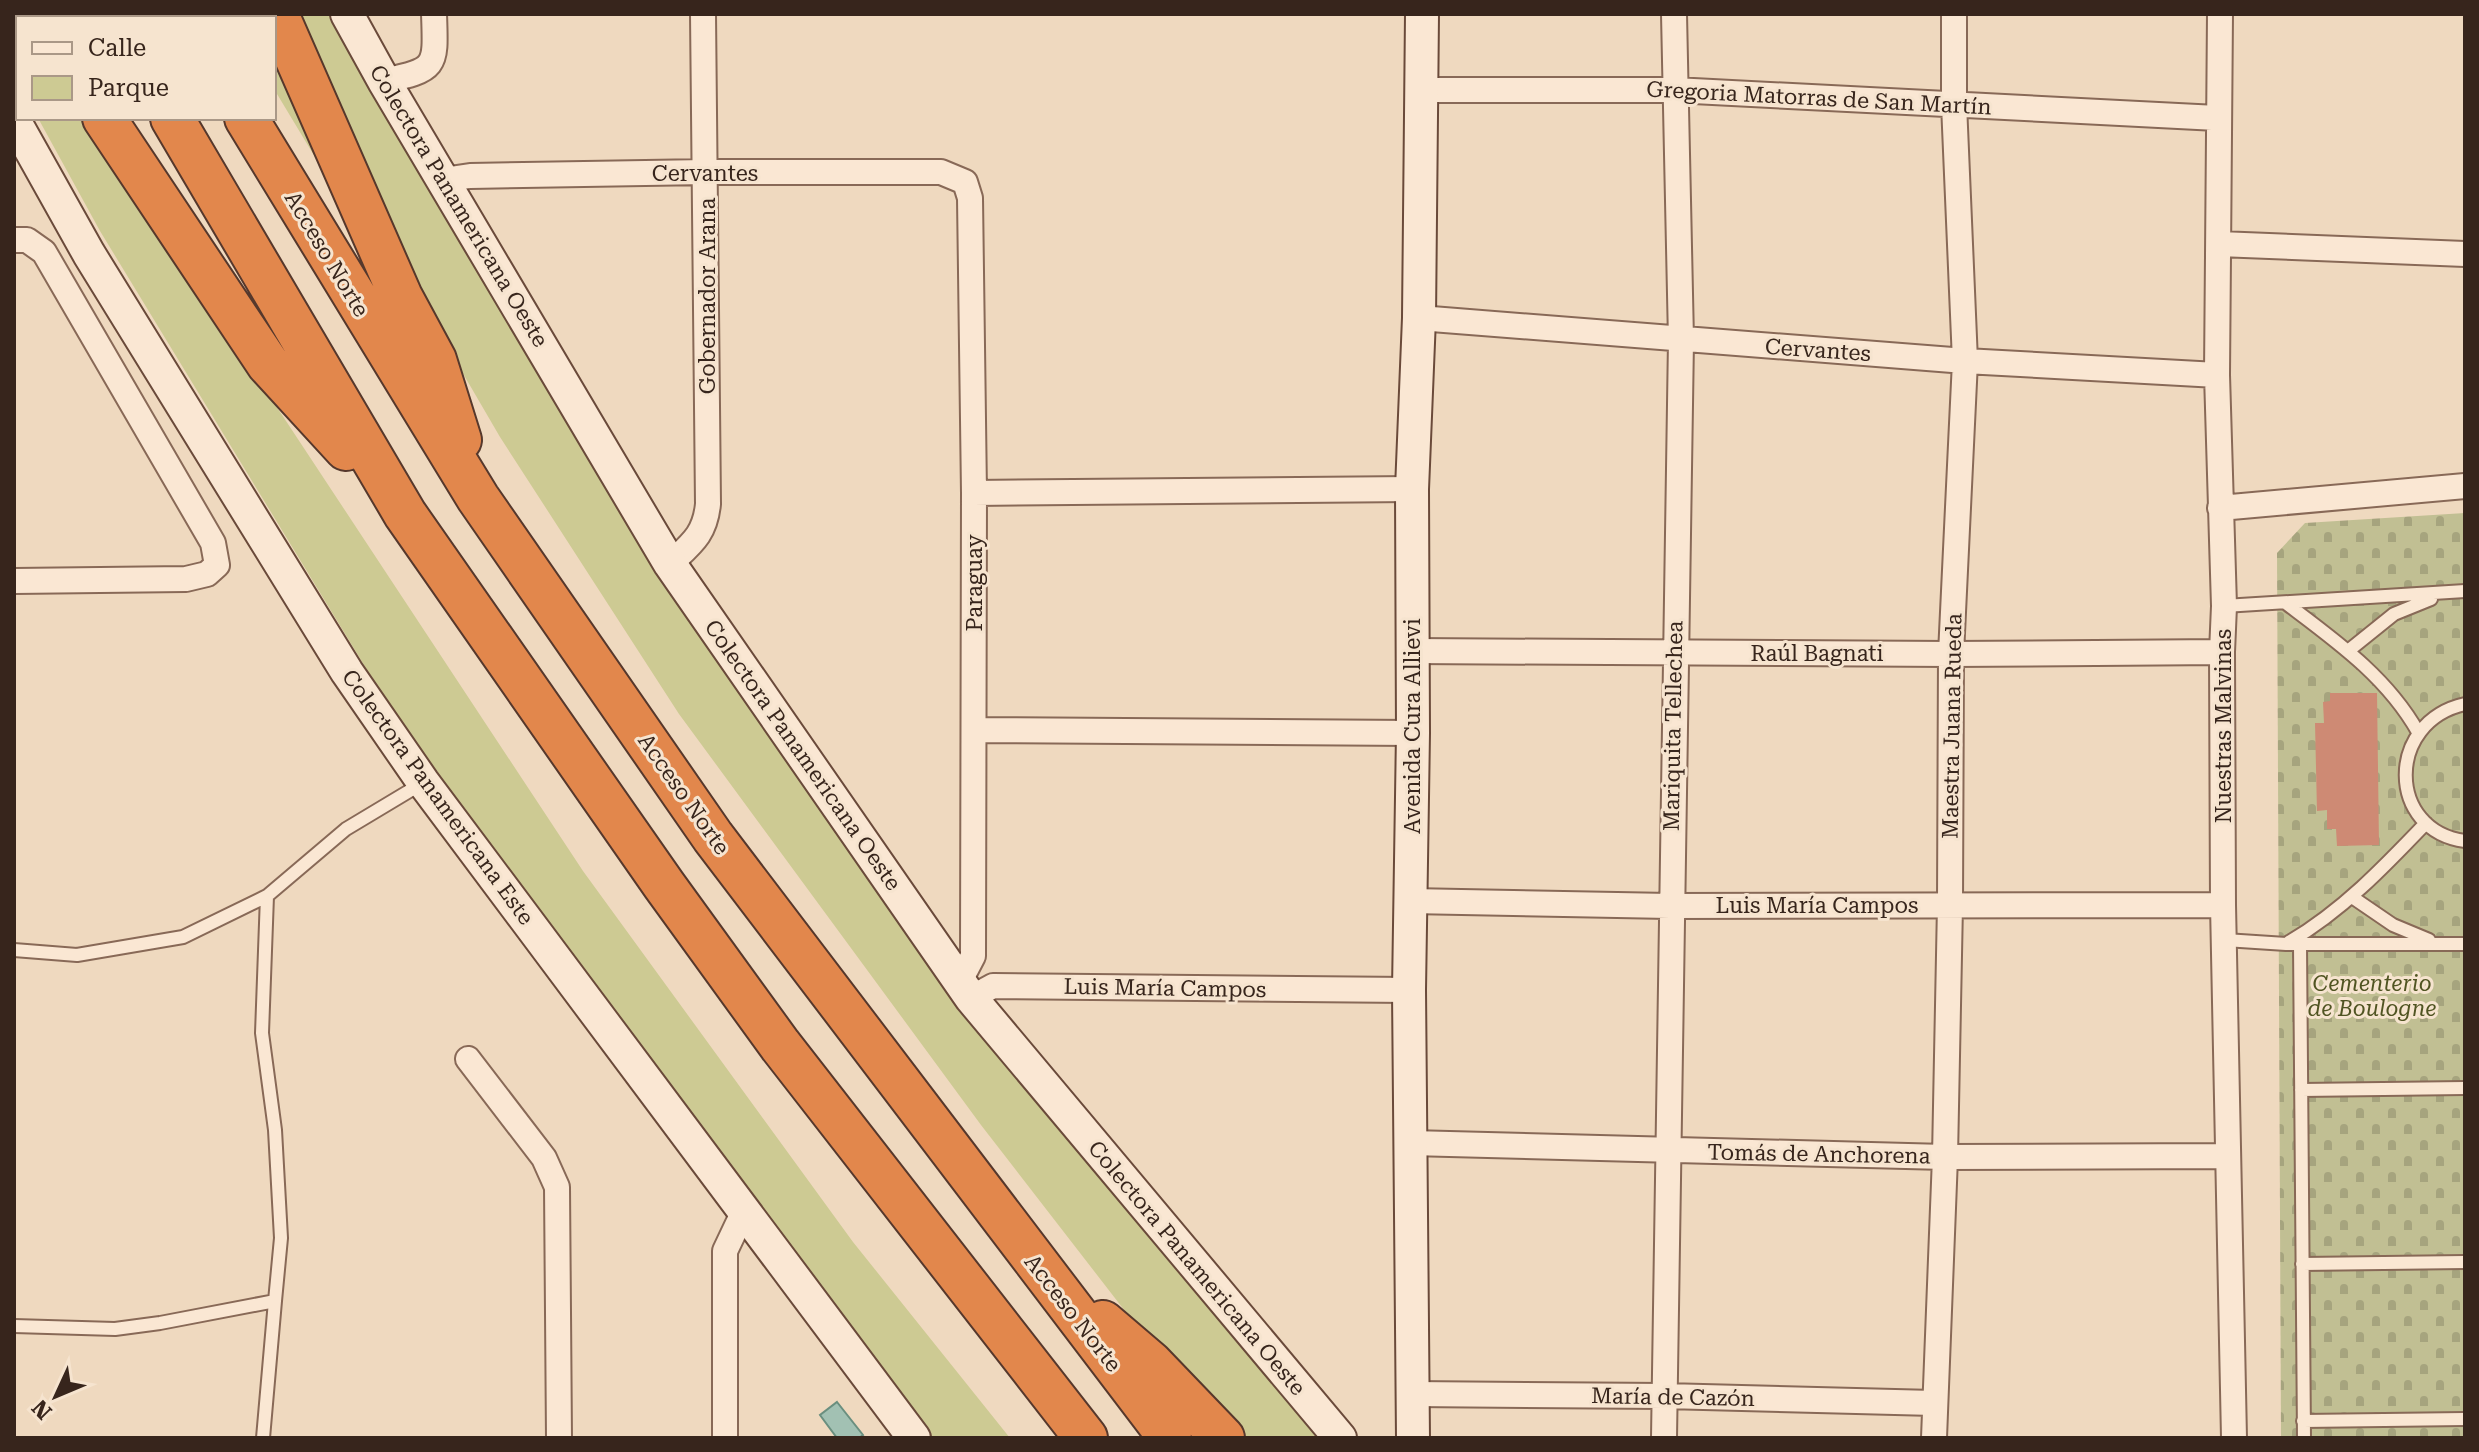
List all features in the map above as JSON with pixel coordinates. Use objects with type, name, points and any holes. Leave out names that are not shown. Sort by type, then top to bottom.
[{"type":"highway","points":[[277,14],[401,297],[435,360],[478,498]]},
{"type":"highway","points":[[105,120],[268,364],[405,514]]},
{"type":"highway","points":[[173,120],[405,514],[664,885],[780,1045],[1086,1438]]},
{"type":"highway","name":"Acceso Norte","points":[[247,120],[478,498],[713,837],[1170,1438]]},
{"type":"highway","points":[[1033,1261],[1151,1363],[1223,1438]]},
{"type":"highway","points":[[1040,1380],[1067,1438]]},
{"type":"street","name":"Colectora Panamericana Oeste","points":[[347,14],[670,564],[965,989],[1340,1438]]},
{"type":"street","points":[[384,81],[423,72],[430,64],[436,54],[434,14]]},
{"type":"street","name":"Gobernador Arana","points":[[670,564],[701,533],[707,521],[703,14]]},
{"type":"street","name":"Avenida Cura Allievi","points":[[1413,1438],[1409,990],[1413,733],[1412,489],[1419,318],[1422,14]]},
{"type":"street","name":"Mariquita Tellechea","points":[[1664,1438],[1681,340],[1674,14]]},
{"type":"street","name":"Maestra Juana Rueda","points":[[1934,1438],[1945,1157],[1951,654],[1965,361],[1954,104],[1954,14]]},
{"type":"street","name":"Nuestras Malvinas","points":[[2220,14],[2217,375],[2224,606],[2226,1156],[2234,1438]]},
{"type":"street","name":"Gregoria Matorras de San Martín","points":[[1421,90],[1674,90],[2217,118]]},
{"type":"street","name":"Colectora Panamericana Este","points":[[14,120],[89,254],[347,672],[423,782],[914,1438]]},
{"type":"street","name":"Cervantes","points":[[443,180],[470,176],[706,172],[941,172],[965,182]]},
{"type":"street","name":"Paraguay","points":[[965,182],[970,198],[974,493],[973,956],[965,989]]},
{"type":"street","points":[[14,240],[27,240],[44,252],[213,543],[217,565],[207,574],[186,579],[14,581]]},
{"type":"street","points":[[2219,244],[2465,254]]},
{"type":"street","name":"Cervantes","points":[[1419,318],[1965,361],[2217,375]]},
{"type":"street","points":[[2220,508],[2465,486]]},
{"type":"street","points":[[974,493],[1412,489]]},
{"type":"street","name":"Raúl Bagnati","points":[[1413,651],[2222,652]]},
{"type":"street","points":[[974,730],[1413,733]]},
{"type":"street","name":"Luis María Campos","points":[[1410,901],[1670,906],[2223,905]]},
{"type":"street","name":"Luis María Campos","points":[[965,989],[993,986],[1409,990]]},
{"type":"street","points":[[468,1059],[544,1158],[557,1187],[559,1438]]},
{"type":"street","name":"Tomás de Anchorena","points":[[1411,1143],[1945,1157],[2226,1156]]},
{"type":"street","points":[[725,1438],[725,1251],[743,1213]]},
{"type":"street","name":"María de Cazón","points":[[1412,1394],[1934,1403]]},
{"type":"lane","points":[[2224,606],[2465,592]]},
{"type":"lane","points":[[2465,592],[2465,604]]},
{"type":"lane","points":[[2348,651],[2394,614],[2420,602],[2465,592]]},
{"type":"lane","points":[[2287,604],[2375,675],[2404,708],[2418,732]]},
{"type":"lane","points":[[2465,704],[2449,708],[2432,718],[2418,732],[2409,749],[2405,769],[2411,798],[2426,823],[2442,834],[2465,841]]},
{"type":"lane","points":[[14,950],[77,955],[183,937],[267,896],[346,829],[423,782]]},
{"type":"lane","points":[[2286,944],[2318,925],[2352,897],[2426,823]]},
{"type":"lane","points":[[263,1438],[281,1238],[275,1130],[262,1033],[267,896]]},
{"type":"lane","points":[[2352,897],[2393,925],[2441,944]]},
{"type":"lane","points":[[2225,940],[2286,944],[2465,944]]},
{"type":"lane","points":[[2300,944],[2304,1438]]},
{"type":"lane","points":[[2301,1090],[2465,1088]]},
{"type":"lane","points":[[2302,1264],[2465,1262]]},
{"type":"lane","points":[[14,1326],[115,1329],[275,1301]]},
{"type":"lane","points":[[2303,1421],[2465,1419]]},
{"type":"green space","points":[[290,14],[339,14],[734,672],[1330,1438],[1234,1438],[1183,1386],[981,1125],[679,714],[500,437],[380,231]]},
{"type":"green space","points":[[276,44],[330,182],[276,92]]},
{"type":"green space","points":[[39,120],[87,120],[583,871],[853,1242],[1010,1438],[933,1438],[766,1220],[444,782],[367,670],[100,231]]},
{"type":"green space","name":"Cementerio de Boulogne","points":[[2465,513],[2465,1438],[2281,1438],[2277,553],[2305,523]]},
{"type":"shaded area","points":[[837,1402],[863,1435],[859,1438],[837,1438],[820,1415]]},
{"type":"building","points":[[2330,693],[2377,693],[2379,845],[2337,846],[2336,829],[2327,829],[2327,810],[2317,811],[2315,723],[2324,723],[2323,702],[2330,701]]}]
